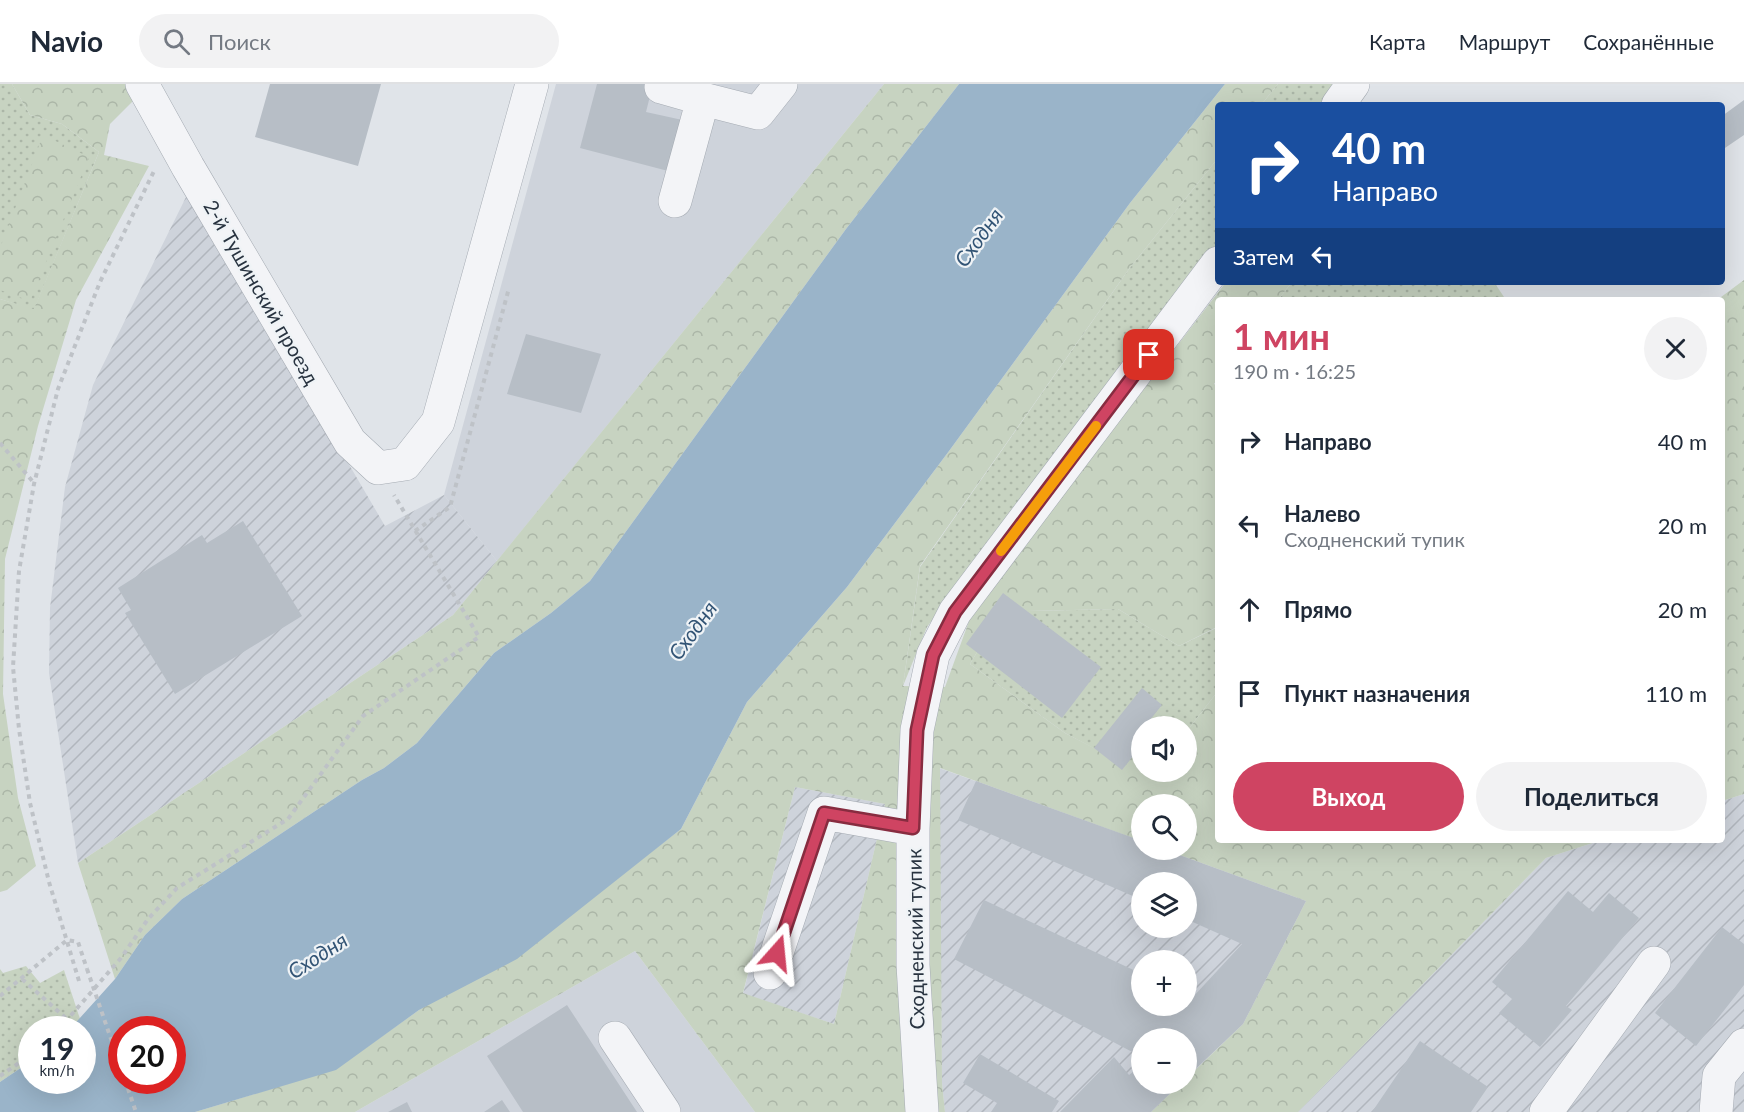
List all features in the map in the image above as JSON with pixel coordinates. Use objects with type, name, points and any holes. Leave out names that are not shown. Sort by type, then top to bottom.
[{"type":"street","name":"2-й Тушинский проезд","points":[[142,84],[350,442],[392,466]]},
{"type":"street","points":[[392,466],[438,422],[532,84]]},
{"type":"street","points":[[662,84],[661,87],[758,113],[781,84]]},
{"type":"street","points":[[1340,102],[1353,84]]},
{"type":"street","points":[[675,201],[703,99]]},
{"type":"street","name":"Сходненский тупик","points":[[922,1112],[913,965],[913,828],[917,730],[933,655],[955,612],[1215,268]]},
{"type":"street","points":[[771,973],[824,813],[913,828]]},
{"type":"street","points":[[1546,1112],[1654,963]]},
{"type":"street","points":[[615,1038],[664,1112]]},
{"type":"street","points":[[1716,1112],[1719,1076],[1744,1045]]},
{"type":"path","points":[[79,981],[49,882],[30,803],[19,729],[13,667],[19,571],[34,484],[58,389],[100,282],[171,135]]},
{"type":"path","points":[[0,443],[34,484]]},
{"type":"path","points":[[71,1016],[121,958],[148,919],[177,888],[288,819],[363,716],[479,637],[392,466]]},
{"type":"path","points":[[67,940],[78,942],[108,1030]]},
{"type":"path","points":[[0,996],[67,940]]},
{"type":"path","points":[[22,979],[64,1016]]},
{"type":"path","points":[[0,1076],[18,1064]]},
{"type":"path","points":[[130,1094],[136,1112]]},
{"type":"shaded area","points":[[556,84],[884,84],[497,561],[444,495]]},
{"type":"shaded area","points":[[189,191],[385,526],[444,495],[497,561],[453,615],[78,863],[49,673],[50,608],[65,487],[93,385]]},
{"type":"shaded area","points":[[939,768],[1131,837],[1131,860],[1193,860],[1306,901],[1243,1024],[1197,1068],[1197,1028],[1131,1028],[1131,1094],[1170,1094],[1151,1112],[945,1112],[942,1083]]},
{"type":"shaded area","points":[[795,787],[885,804],[834,1024],[743,994]]},
{"type":"shaded area","points":[[1744,794],[1744,1112],[1298,1112],[1546,858],[1593,843],[1725,843],[1725,800]]},
{"type":"shaded area","points":[[635,951],[755,1112],[355,1112]]},
{"type":"green space","points":[[0,84],[12,84],[30,115],[62,124],[99,152],[34,310],[0,299]]},
{"type":"green space","points":[[12,84],[129,84],[137,97],[110,124],[104,155],[149,166],[76,300],[38,426],[5,559],[3,694],[18,798],[36,866],[7,890],[0,892],[0,299],[34,309],[99,152],[62,124],[30,115]]},
{"type":"green space","points":[[884,84],[959,84],[846,229],[590,581],[551,613],[494,653],[417,743],[384,768],[362,780],[182,899],[145,935],[115,979],[78,863],[453,615]]},
{"type":"green space","points":[[1225,84],[1278,84],[1263,102],[1215,102],[1215,162],[1129,269],[920,566],[903,686],[945,687],[972,613],[1224,285],[1290,285],[1280,297],[1215,297],[1215,628],[1179,646],[1118,609],[1028,611],[999,615],[970,664],[1065,733],[1131,767],[1131,782],[1197,782],[1197,718],[1215,695],[1215,843],[1593,843],[1546,858],[1298,1112],[1151,1112],[1170,1094],[1197,1094],[1197,1068],[1243,1024],[1306,901],[1193,860],[1197,860],[1197,794],[1131,794],[1131,837],[940,768],[942,1083],[945,1112],[755,1112],[635,951],[355,1112],[195,1112],[336,1069],[419,1010],[603,889],[681,829],[747,702],[847,587],[1130,203]],"holes":[[[795,787],[885,804],[834,1024],[743,993]]]},
{"type":"green space","points":[[1278,84],[1337,84],[1323,102],[1263,102]]},
{"type":"green space","points":[[43,135],[89,157],[30,301],[0,290],[0,248]]},
{"type":"green space","points":[[1215,162],[1215,246],[927,627],[903,686],[920,567],[1129,269]]},
{"type":"green space","points":[[1744,280],[1744,794],[1725,800],[1725,297],[1721,297]]},
{"type":"green space","points":[[1290,285],[1496,285],[1504,297],[1280,297]]},
{"type":"green space","points":[[1118,609],[1179,646],[1215,628],[1215,695],[1197,718],[1197,716],[1131,716],[1131,768],[1065,733],[970,664],[999,615],[1028,611]]},
{"type":"green space","points":[[26,966],[40,983],[64,970],[79,1016],[18,1016],[18,1070],[0,1082],[0,969],[3,973]]},
{"type":"water","name":"Сходня","points":[[959,84],[1225,84],[1130,203],[847,587],[747,702],[681,829],[517,959],[419,1010],[336,1070],[195,1112],[0,1112],[0,1082],[18,1070],[18,1094],[96,1094],[96,1016],[82,1016],[115,979],[145,935],[182,899],[362,780],[384,768],[417,743],[494,653],[551,613],[590,581],[846,229]]},
{"type":"building","points":[[270,84],[381,84],[358,166],[255,137]]},
{"type":"building","points":[[597,84],[653,84],[646,112],[687,121],[672,172],[580,148]]},
{"type":"building","points":[[1744,100],[1744,135],[1725,148],[1725,114]]},
{"type":"building","points":[[526,334],[601,354],[581,413],[507,394]]},
{"type":"building","points":[[243,521],[302,616],[175,694],[125,613],[131,610],[118,588],[202,535],[207,543]]},
{"type":"building","points":[[1003,593],[1101,667],[1062,718],[966,644]]},
{"type":"building","points":[[1142,688],[1162,705],[1153,716],[1131,716],[1131,759],[1122,770],[1094,748]]},
{"type":"building","points":[[976,781],[1131,837],[1131,860],[1193,860],[1306,901],[1243,1024],[1197,1068],[1197,1028],[1131,1028],[1131,1051],[954,959],[984,900],[1131,969],[1131,1016],[1197,1016],[1197,993],[1242,944],[1197,924],[1197,872],[1131,872],[1131,895],[958,820]]},
{"type":"building","points":[[1568,891],[1593,912],[1609,893],[1639,918],[1566,1006],[1572,1010],[1540,1047],[1499,1013],[1512,999],[1492,982]]},
{"type":"building","points":[[1722,927],[1744,944],[1744,985],[1696,1046],[1655,1013]]},
{"type":"building","points":[[567,1005],[637,1112],[523,1112],[487,1056]]},
{"type":"building","points":[[1420,1041],[1488,1087],[1471,1112],[1372,1112]]},
{"type":"building","points":[[980,1054],[1059,1101],[1052,1112],[991,1112],[997,1103],[963,1083]]},
{"type":"building","points":[[1114,1057],[1129,1075],[1131,1073],[1131,1094],[1170,1094],[1151,1112],[1060,1112]]},
{"type":"building","points":[[502,1100],[510,1112],[484,1112]]},
{"type":"building","points":[[407,1102],[412,1112],[388,1112]]},
{"type":"slow traffic","points":[[1001,551],[1096,426]]},
{"type":"route","points":[[777,953],[824,813],[913,828],[917,730],[933,655],[955,612],[1149,355]]}]
